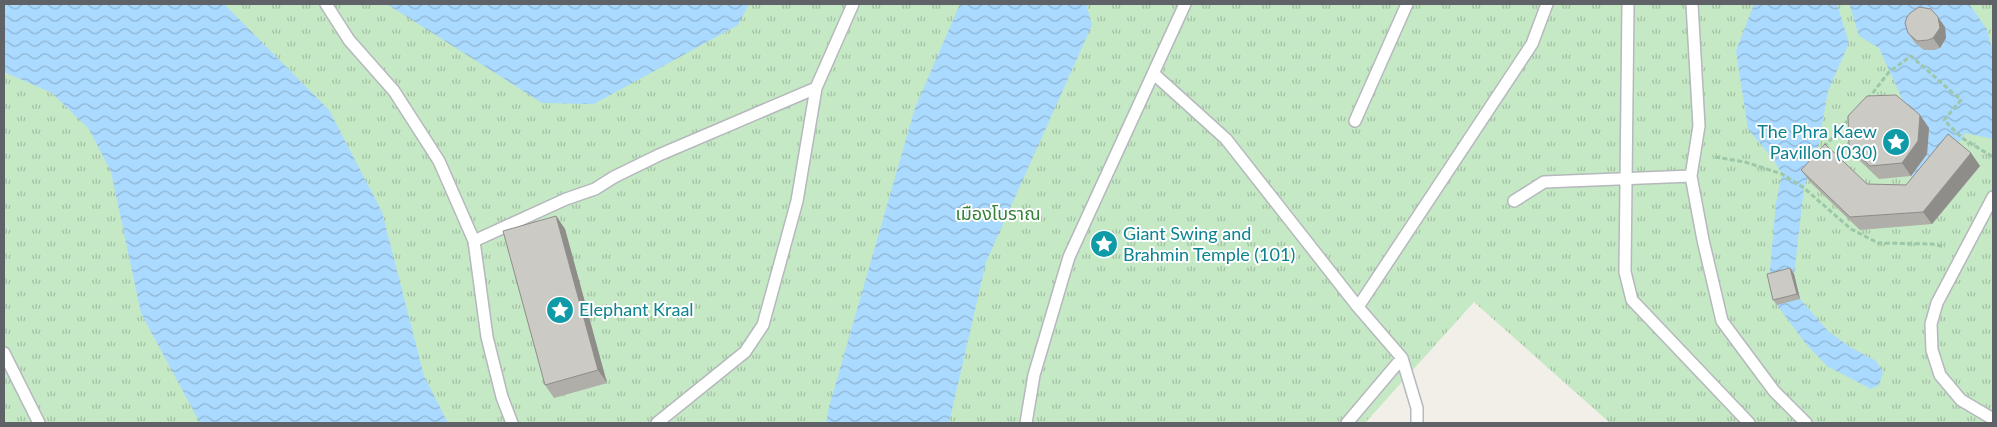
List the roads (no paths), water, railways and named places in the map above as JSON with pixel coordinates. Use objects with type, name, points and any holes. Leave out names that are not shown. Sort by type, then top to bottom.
[{"type":"lane","points":[[326,4],[349,40],[394,91],[439,161],[474,241],[487,337],[502,397],[512,423]]},
{"type":"lane","points":[[657,423],[745,352],[763,326],[797,201],[816,88],[853,4]]},
{"type":"lane","points":[[1026,423],[1034,375],[1068,257],[1185,4]]},
{"type":"lane","points":[[1355,121],[1407,4]]},
{"type":"lane","points":[[1358,307],[1532,44],[1547,4]]},
{"type":"lane","points":[[1628,4],[1626,272],[1632,300],[1749,423]]},
{"type":"lane","points":[[1692,4],[1699,126],[1691,176],[1703,240],[1722,321],[1774,391],[1806,423]]},
{"type":"lane","points":[[1154,74],[1226,139],[1358,307],[1402,358],[1417,408],[1417,423]]},
{"type":"lane","points":[[474,241],[566,199],[594,189],[659,155],[816,88]]},
{"type":"lane","points":[[1514,201],[1544,182],[1691,176]]},
{"type":"lane","points":[[1993,197],[1937,303],[1931,324],[1932,350],[1940,375],[1961,400],[1993,419]]},
{"type":"lane","points":[[4,353],[39,423]]},
{"type":"lane","points":[[1347,423],[1402,358]]},
{"type":"water","points":[[4,4],[224,4],[329,110],[382,212],[424,376],[448,423],[200,423],[141,313],[111,172],[89,129],[52,93],[4,72]]},
{"type":"water","points":[[387,4],[749,4],[738,25],[594,104],[542,103]]},
{"type":"water","points":[[960,4],[1086,4],[1092,25],[986,262],[949,423],[826,423],[915,108]]},
{"type":"water","points":[[1754,4],[1837,4],[1849,43],[1828,91],[1817,153],[1804,188],[1794,274],[1800,299],[1828,331],[1850,347],[1876,361],[1883,372],[1879,385],[1871,389],[1827,366],[1806,344],[1777,305],[1770,279],[1770,269],[1776,203],[1782,174],[1773,159],[1748,129],[1736,51]]},
{"type":"water","points":[[1852,4],[1969,4],[1986,28],[1993,52],[1993,139],[1965,133],[1952,154],[1915,198],[1911,176],[1927,154],[1879,48],[1859,36],[1850,6]]},
{"type":"place","name":"The Phra Kaew Pavillon (030)","points":[[1896,142]]},
{"type":"place","name":"Giant Swing and Brahmin Temple (101)","points":[[1104,244]]},
{"type":"place","name":"Elephant Kraal","points":[[560,310]]},
{"type":"park label","name":"เมืองโบราณ","points":[[998,214]]}]
